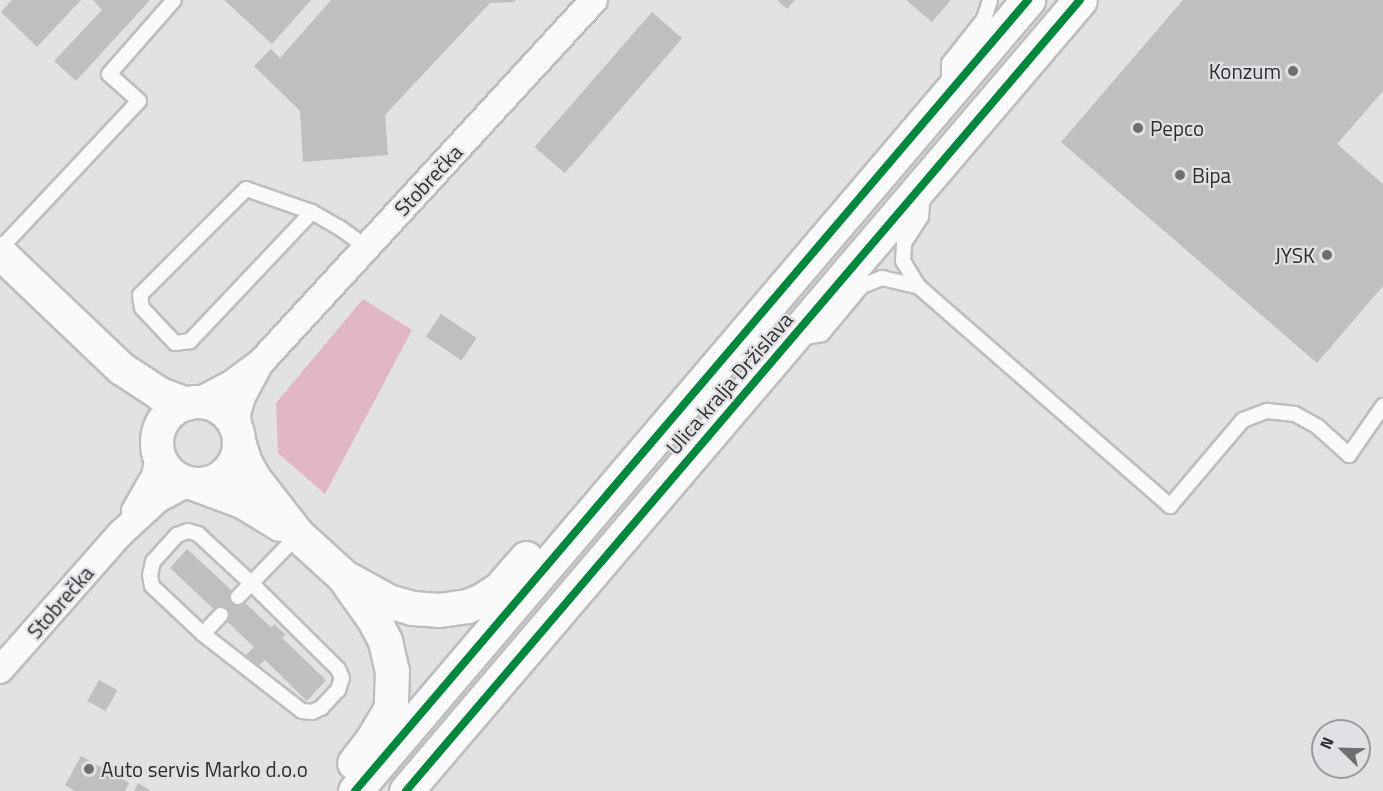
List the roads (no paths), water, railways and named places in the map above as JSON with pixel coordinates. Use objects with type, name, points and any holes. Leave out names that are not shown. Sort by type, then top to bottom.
[{"type":"highway","points":[[950,92],[1028,0]]},
{"type":"highway","name":"Ulica kralja Držislava","points":[[406,791],[1080,0]]},
{"type":"highway","name":"Ulica kralja Držislava","points":[[356,791],[950,92]]},
{"type":"highway","points":[[238,438],[245,463],[255,480],[298,535],[343,576],[373,618],[385,641],[392,671],[391,708],[372,740],[344,775],[340,791]]},
{"type":"highway","points":[[192,484],[220,491],[242,501],[298,535]]},
{"type":"highway","points":[[343,576],[388,601],[412,608],[439,610],[468,606],[499,589],[574,503],[607,495]]},
{"type":"street","name":"Stobrečka","points":[[192,403],[233,382],[262,361],[594,0]]},
{"type":"street","points":[[0,251],[122,369],[160,394],[192,403],[210,404],[222,410],[232,420],[238,438],[236,457],[225,473],[209,483],[192,484],[166,469],[146,408],[122,369]]},
{"type":"street","name":"Stobrečka","points":[[238,438],[237,414],[242,398],[262,361]]},
{"type":"street","points":[[158,450],[159,430],[165,418],[174,409],[192,403]]},
{"type":"street","name":"Stobrečka","points":[[120,534],[155,476],[158,450]]},
{"type":"street","name":"Stobrečka","points":[[0,670],[120,534],[158,499],[192,484]]},
{"type":"lane","points":[[0,251],[139,101],[109,74],[174,0]]},
{"type":"lane","points":[[950,92],[949,63],[984,19],[990,0]]},
{"type":"lane","points":[[924,182],[921,217],[904,243],[903,261],[918,286],[1170,506],[1243,420],[1267,411],[1295,414],[1318,427],[1349,454],[1383,406]]},
{"type":"lane","points":[[312,212],[190,341],[175,343],[142,308],[140,296],[246,189],[312,212],[340,228],[366,247]]},
{"type":"lane","points":[[790,340],[822,334],[862,286],[882,278],[918,286]]},
{"type":"lane","points":[[188,531],[198,534],[338,669],[342,678],[338,690],[312,712],[302,711],[203,634],[152,586],[150,575],[153,561],[177,535],[188,531]]},
{"type":"lane","points":[[238,597],[298,535]]},
{"type":"lane","points":[[203,634],[220,615]]},
{"type":"place","name":"Konzum","points":[[1293,71]]},
{"type":"place","name":"Pepco","points":[[1138,128]]},
{"type":"place","name":"Bipa","points":[[1180,175]]},
{"type":"place","name":"JYSK","points":[[1327,255]]},
{"type":"place","name":"Auto servis Marko d.o.o","points":[[89,769]]}]
